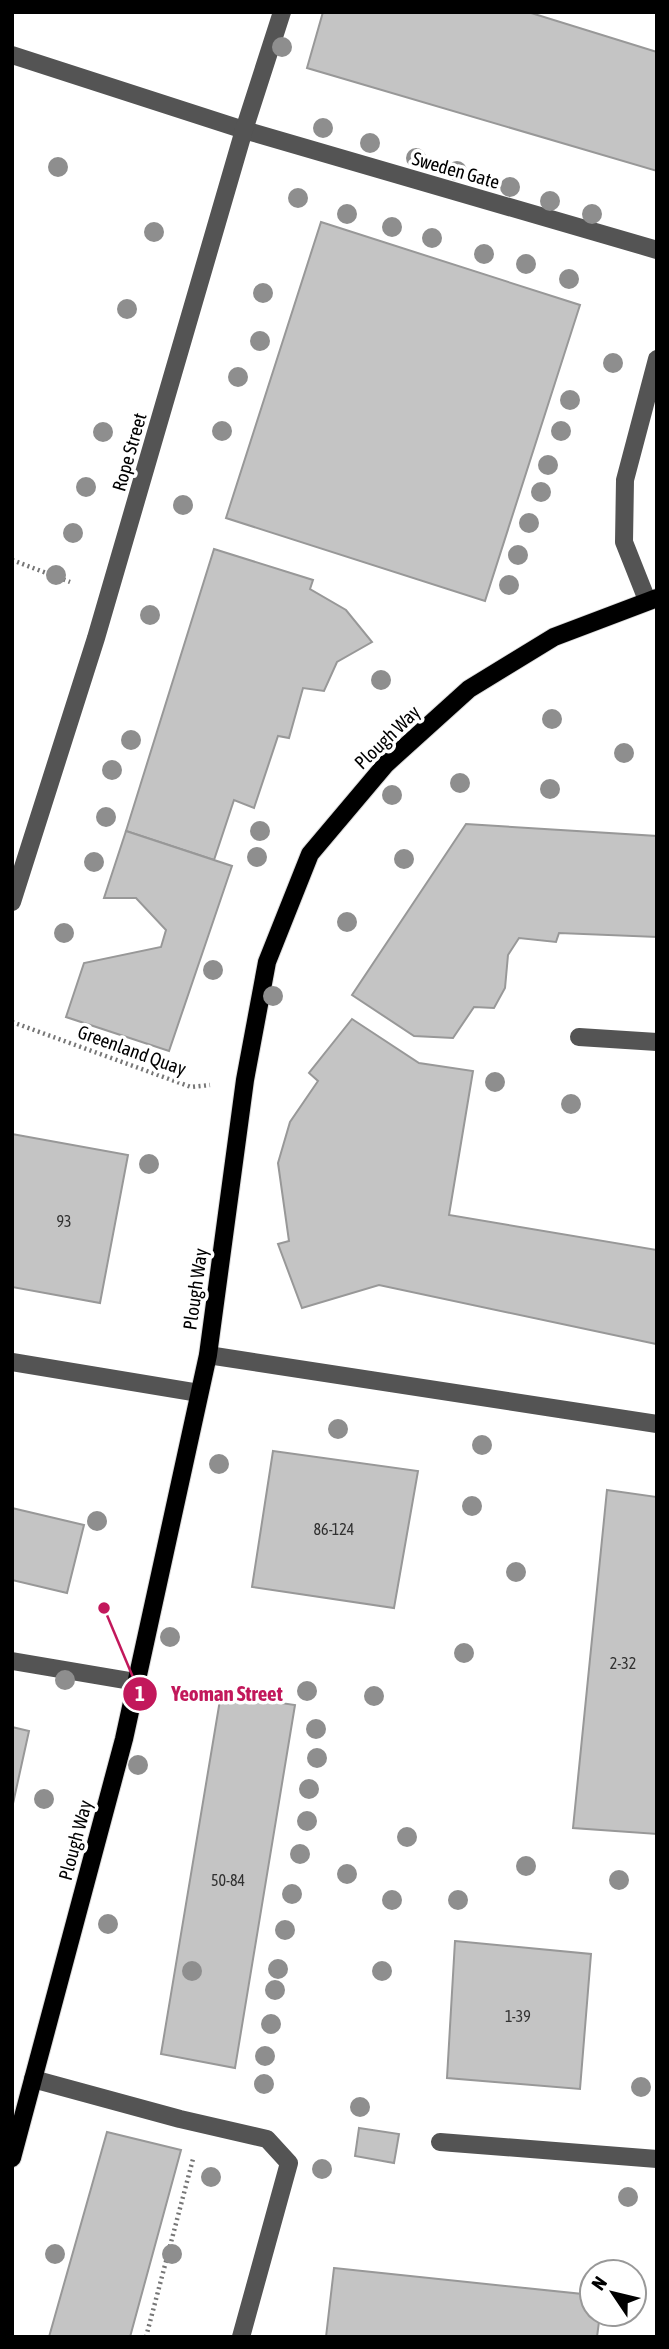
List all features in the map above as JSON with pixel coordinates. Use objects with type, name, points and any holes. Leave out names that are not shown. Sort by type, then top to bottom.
[{"type":"main road","name":"Plough Way","points":[[12,2158],[124,1739],[208,1355],[245,1080],[267,962],[310,854],[386,764],[469,689],[554,637],[652,599]]},
{"type":"street","name":"Rope Street","points":[[12,902],[96,638],[244,130],[282,12]]},
{"type":"street","name":"Sweden Gate","points":[[12,55],[244,130],[657,250]]},
{"type":"street","points":[[652,599],[624,542],[625,480],[657,359]]},
{"type":"street","points":[[579,1037],[657,1042]]},
{"type":"street","points":[[208,1355],[657,1424]]},
{"type":"street","points":[[12,1362],[199,1393]]},
{"type":"street","points":[[12,1661],[136,1682]]},
{"type":"street","points":[[33,2079],[267,2139],[289,2163],[241,2337]]},
{"type":"street","points":[[440,2142],[657,2159]]},
{"type":"path","points":[[12,559],[70,582]]},
{"type":"path","name":"Greenland Quay","points":[[12,1022],[191,1087],[245,1080]]},
{"type":"path","points":[[146,2337],[202,2124]]},
{"type":"building","points":[[323,12],[528,12],[657,52],[657,171],[307,68]]},
{"type":"building","points":[[321,222],[580,305],[485,601],[226,518]]},
{"type":"building","points":[[214,549],[313,580],[310,589],[346,610],[372,642],[337,662],[324,691],[303,688],[289,738],[278,736],[254,808],[234,800],[214,860],[126,831]]},
{"type":"building","points":[[466,824],[657,836],[657,937],[559,933],[556,942],[519,938],[508,955],[505,988],[494,1008],[474,1007],[453,1038],[414,1036],[352,995]]},
{"type":"building","points":[[126,831],[232,866],[169,1051],[66,1017],[84,963],[161,947],[166,930],[136,898],[104,898]]},
{"type":"building","points":[[352,1019],[419,1063],[473,1071],[449,1215],[657,1250],[656,1344],[379,1285],[302,1308],[278,1244],[289,1241],[278,1163],[290,1122],[318,1081],[309,1073]]},
{"type":"building","points":[[12,1134],[128,1155],[100,1303],[12,1287]]},
{"type":"building","points":[[273,1451],[418,1471],[394,1608],[252,1587]]},
{"type":"building","points":[[607,1490],[657,1497],[657,1834],[573,1828]]},
{"type":"building","points":[[12,1508],[84,1525],[67,1593],[12,1580]]},
{"type":"building","points":[[221,1694],[295,1705],[235,2068],[161,2054]]},
{"type":"building","points":[[12,1727],[29,1731],[12,1808]]},
{"type":"building","points":[[455,1941],[591,1954],[580,2089],[447,2078]]},
{"type":"building","points":[[359,2128],[399,2134],[394,2163],[355,2156]]},
{"type":"building","points":[[107,2132],[181,2150],[130,2337],[49,2337]]},
{"type":"building","points":[[334,2268],[578,2294],[578,2328],[598,2328],[597,2337],[326,2337]]},
{"type":"place","name":"Yeoman Street","points":[[104,1608]]}]
